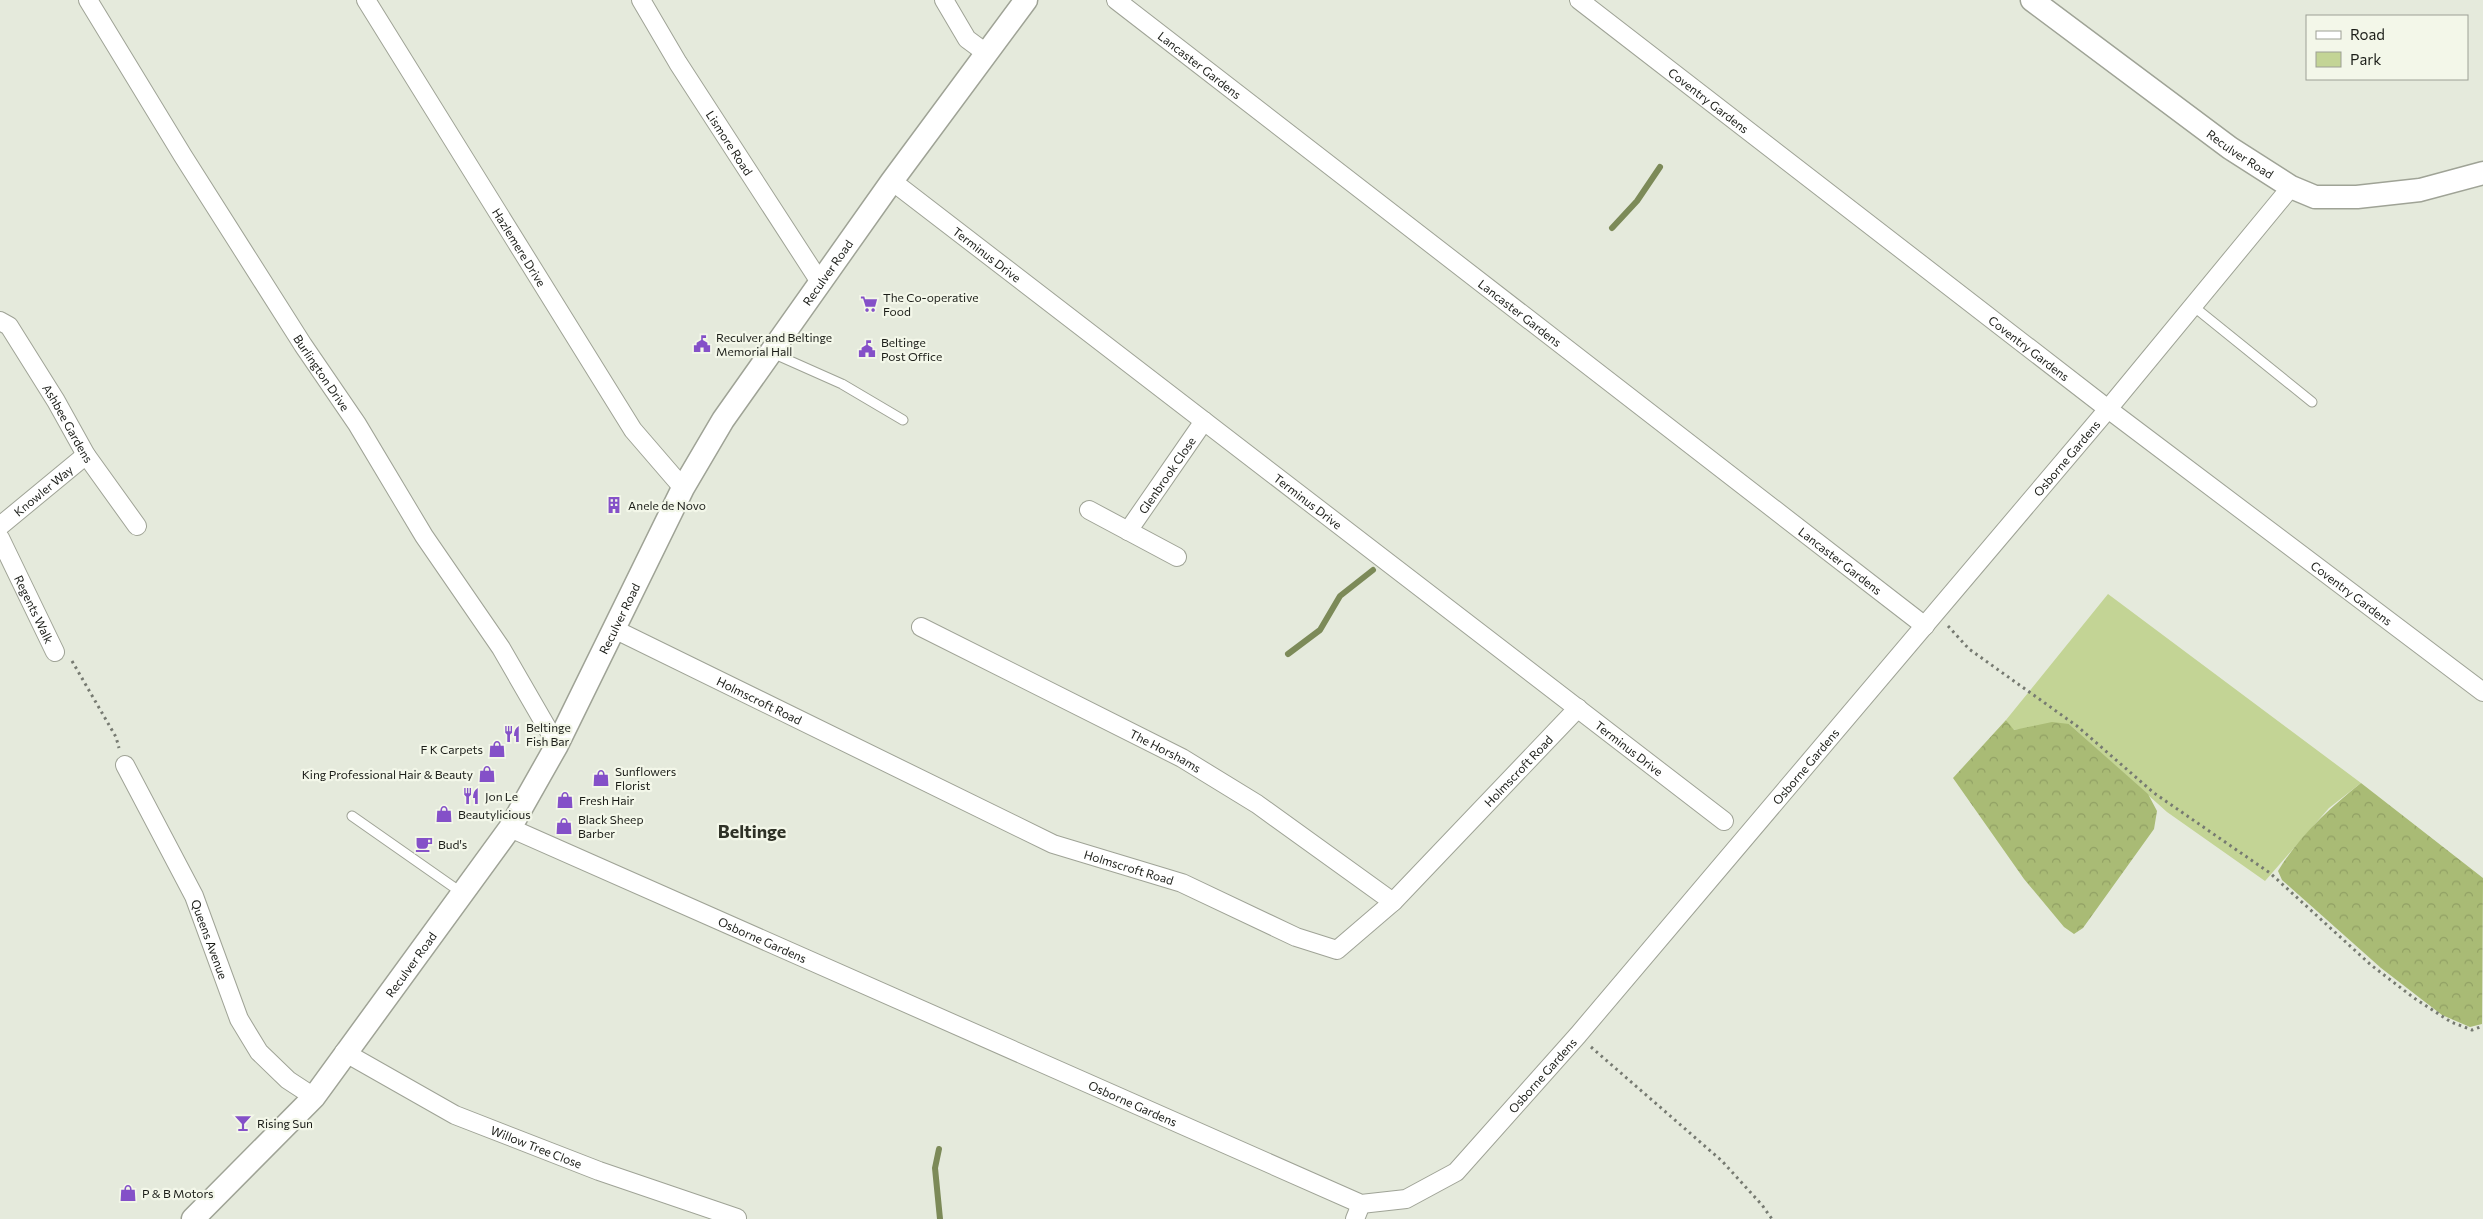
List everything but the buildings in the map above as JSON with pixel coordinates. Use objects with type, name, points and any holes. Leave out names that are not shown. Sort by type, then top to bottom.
[{"type":"street","name":"Burlington Drive","points":[[88,0],[183,156],[303,345],[356,424],[424,536],[501,648],[557,745]]},
{"type":"street","name":"Hazlemere Drive","points":[[366,0],[633,430],[683,488]]},
{"type":"street","name":"Lismore Road","points":[[641,0],[678,63],[820,282]]},
{"type":"street","points":[[944,0],[967,39],[986,53]]},
{"type":"street","name":"Reculver Road","points":[[194,1219],[314,1097],[344,1052],[405,974],[510,828],[557,745],[683,488],[724,420],[892,181],[1026,0]]},
{"type":"street","name":"Lancaster Gardens","points":[[1116,0],[1930,620]]},
{"type":"street","name":"Coventry Gardens","points":[[1579,0],[2108,409],[2483,692]]},
{"type":"street","name":"Reculver Road","points":[[2032,0],[2230,148],[2291,187],[2315,197],[2357,197],[2420,190],[2483,173]]},
{"type":"street","name":"Terminus Drive","points":[[892,181],[1724,822]]},
{"type":"street","name":"Osborne Gardens","points":[[510,828],[1358,1211],[1406,1199],[1456,1172],[1578,1035],[2108,409],[2291,187]]},
{"type":"street","name":"Ashbee Gardens","points":[[0,321],[9,326],[56,401],[86,455],[137,526]]},
{"type":"street","name":"Glenbrook Close","points":[[1128,531],[1204,421]]},
{"type":"street","name":"Knowler Way","points":[[0,526],[86,455]]},
{"type":"street","points":[[1089,510],[1177,557]]},
{"type":"street","name":"Regents Walk","points":[[0,538],[55,652]]},
{"type":"street","name":"The Horshams","points":[[921,628],[1182,758],[1257,804],[1393,902]]},
{"type":"street","name":"Holmscroft Road","points":[[614,630],[1053,844],[1182,882],[1296,937],[1337,950],[1393,902],[1578,708]]},
{"type":"street","name":"Queens Avenue","points":[[125,765],[194,896],[239,1019],[259,1052],[288,1080],[314,1097]]},
{"type":"street","name":"Willow Tree Close","points":[[344,1052],[455,1115],[599,1171],[738,1218]]},
{"type":"lane","points":[[2193,306],[2312,402]]},
{"type":"lane","points":[[770,352],[842,384],[903,420]]},
{"type":"lane","points":[[352,816],[463,894]]},
{"type":"path","points":[[1930,620],[2077,726],[2154,793],[2209,833],[2270,872],[2371,964],[2414,998],[2452,1022],[2472,1030],[2483,1026]]},
{"type":"path","points":[[55,652],[70,658],[116,737],[125,765]]},
{"type":"path","points":[[1578,1035],[1722,1161],[1762,1205],[1772,1219]]},
{"type":"green space","points":[[2108,594],[2361,783],[2329,808],[2265,881],[2167,812],[2069,724],[2013,730],[2006,720]]},
{"type":"green space","points":[[2006,720],[2014,730],[2052,722],[2069,724],[2148,794],[2157,811],[2154,829],[2083,928],[2074,934],[2064,927],[2024,879],[1953,778]]},
{"type":"green space","points":[[2361,783],[2483,878],[2482,1024],[2470,1027],[2442,1015],[2381,968],[2282,880],[2278,871],[2295,846],[2338,802]]},
{"type":"waterway","points":[[1612,228],[1637,201],[1660,167]]},
{"type":"waterway","points":[[1288,654],[1320,630],[1340,596],[1373,570]]},
{"type":"waterway","points":[[939,1149],[935,1168],[940,1219]]},
{"type":"place","name":"The Co-operative Food","points":[[869,304]]},
{"type":"place","name":"Reculver and Beltinge Memorial Hall","points":[[702,344]]},
{"type":"place","name":"Beltinge Post Office","points":[[867,349]]},
{"type":"place","name":"Anele de Novo","points":[[614,505]]},
{"type":"place","name":"Beltinge Fish Bar","points":[[512,734]]},
{"type":"place","name":"F K Carpets","points":[[497,749]]},
{"type":"place","name":"King Professional Hair & Beauty","points":[[487,774]]},
{"type":"place","name":"Sunflowers Florist","points":[[601,778]]},
{"type":"place","name":"Jon Le","points":[[471,796]]},
{"type":"place","name":"Fresh Hair","points":[[565,800]]},
{"type":"place","name":"Beautylicious","points":[[444,814]]},
{"type":"place","name":"Black Sheep Barber","points":[[564,826]]},
{"type":"place","name":"Bud's","points":[[424,844]]},
{"type":"place","name":"Rising Sun","points":[[243,1123]]},
{"type":"place","name":"P & B Motors","points":[[128,1193]]},
{"type":"district","name":"Beltinge","points":[[752,831]]}]
